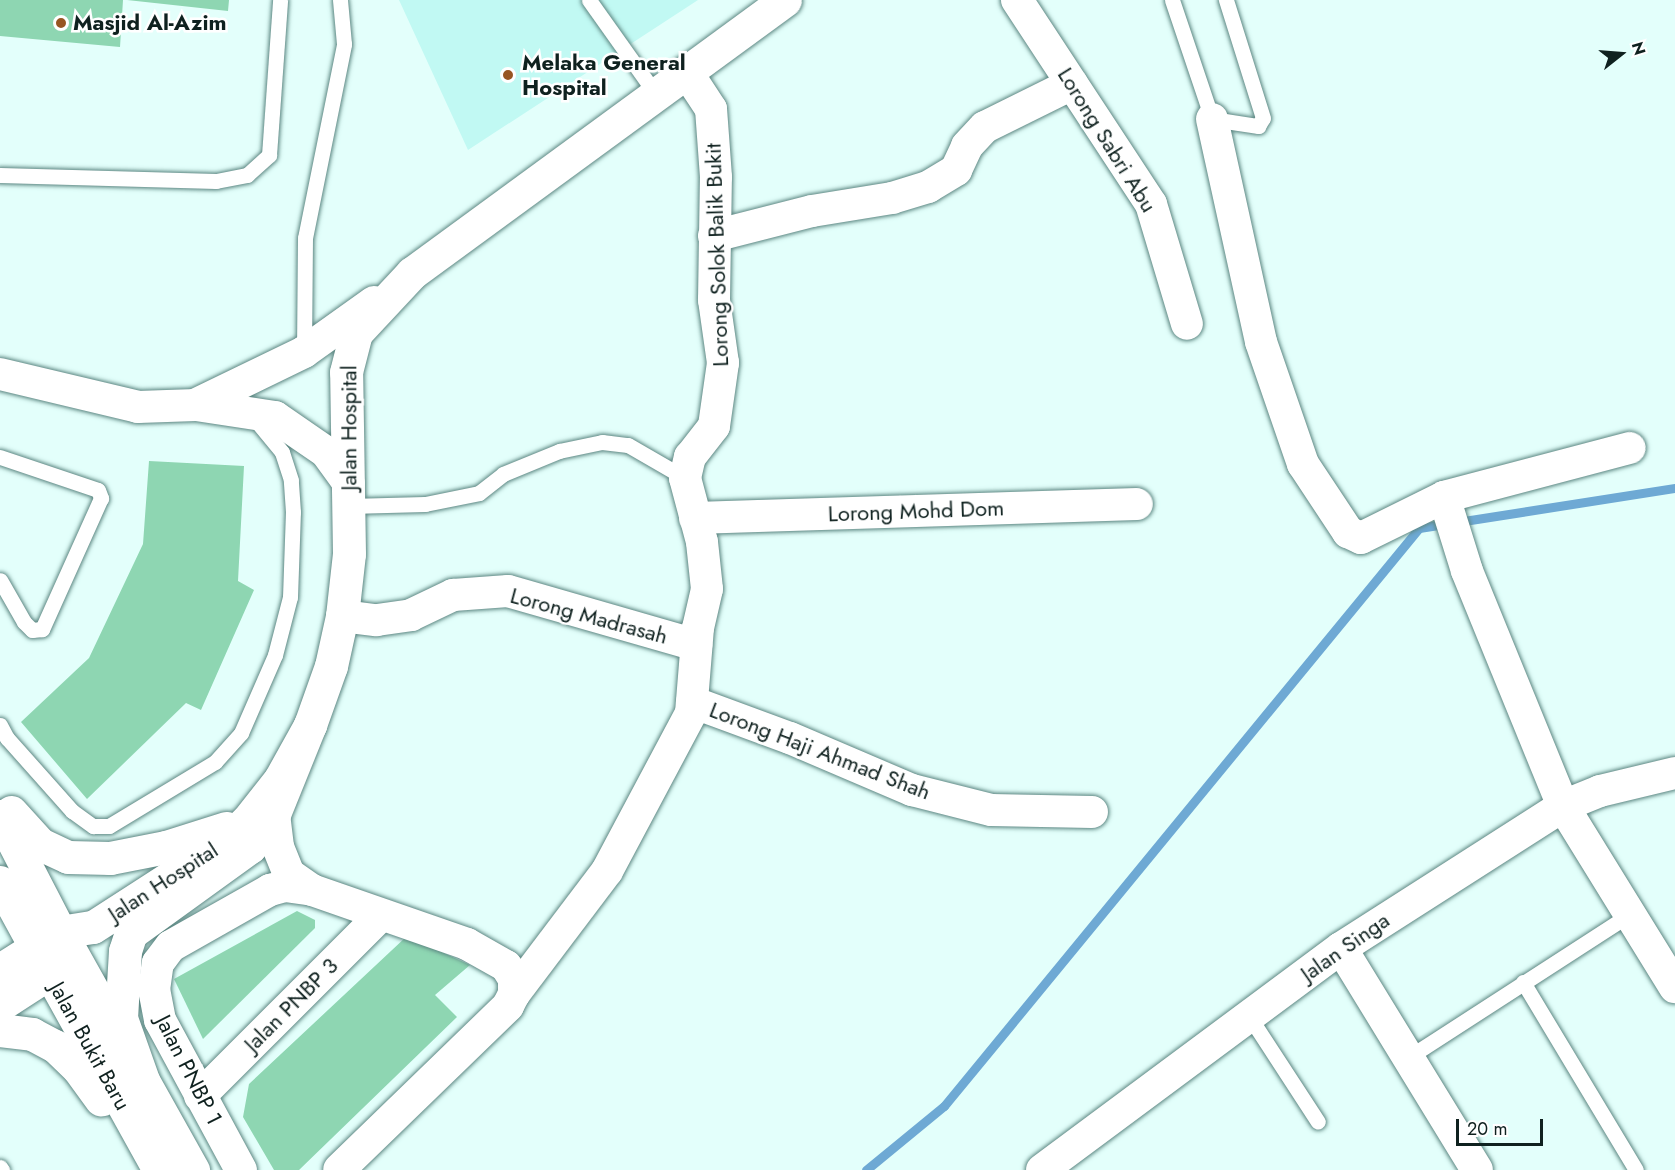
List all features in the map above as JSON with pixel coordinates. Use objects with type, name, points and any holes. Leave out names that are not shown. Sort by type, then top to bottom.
[{"type":"street","name":"Jalan Hospital","points":[[55,952],[261,817],[310,725],[331,666],[342,616],[349,495],[345,396],[349,352],[370,316],[412,273],[785,0]]},
{"type":"street","name":"Lorong Sabri Abu","points":[[1017,0],[1151,204],[1187,324]]},
{"type":"street","name":"Lorong Solok Balik Bukit","points":[[685,478],[690,457],[714,426],[723,363],[714,300],[717,177],[711,108],[686,71]]},
{"type":"street","points":[[714,236],[812,211],[892,198],[928,187],[956,170],[967,146],[985,127],[1072,84]]},
{"type":"street","points":[[1212,119],[1261,342],[1303,464],[1348,532],[1361,538],[1446,503],[1630,448]]},
{"type":"street","points":[[196,405],[304,352],[412,273]]},
{"type":"street","points":[[0,374],[138,407],[196,405],[247,410],[275,417],[299,430],[326,452],[349,495]]},
{"type":"street","points":[[339,1170],[508,1006],[514,994],[608,871],[655,787],[691,714],[696,645],[707,589],[695,518],[685,478]]},
{"type":"street","points":[[1446,503],[1467,571],[1563,806],[1675,987]]},
{"type":"street","name":"Lorong Mohd Dom","points":[[695,518],[1137,504]]},
{"type":"street","name":"Lorong Madrasah","points":[[342,616],[388,619],[411,615],[453,595],[508,591],[696,645]]},
{"type":"street","name":"Lorong Haji Ahmad Shah","points":[[692,702],[790,738],[912,790],[991,810],[1092,812]]},
{"type":"street","name":"Jalan Singa","points":[[1042,1170],[1341,948],[1563,806],[1600,791],[1675,773]]},
{"type":"street","points":[[0,795],[22,827],[40,844],[68,857],[110,858],[155,849],[261,817]]},
{"type":"street","points":[[0,816],[55,952]]},
{"type":"street","points":[[261,817],[278,847],[289,874],[312,890],[467,944],[506,966],[514,979],[514,994]]},
{"type":"street","points":[[211,879],[250,847],[261,817]]},
{"type":"street","points":[[144,1083],[121,1018],[124,951],[131,933],[151,915],[233,868],[242,870],[250,879],[251,891],[244,903]]},
{"type":"street","points":[[0,882],[55,952]]},
{"type":"street","name":"Jalan PNBP 1","points":[[241,1170],[160,1020],[154,990],[158,963],[171,946],[244,903],[285,886],[312,890]]},
{"type":"street","name":"Jalan PNBP 3","points":[[201,1096],[381,915]]},
{"type":"street","points":[[1341,948],[1406,1059],[1477,1170]]},
{"type":"street","points":[[0,970],[55,952]]},
{"type":"street","name":"Jalan Bukit Baru","points":[[0,1005],[55,952]]},
{"type":"street","name":"Jalan Bukit Baru","points":[[55,952],[144,1083],[193,1170]]},
{"type":"street","name":"Jalan Bukit Baru","points":[[55,952],[159,1170]]},
{"type":"street","points":[[0,1030],[32,1034],[55,1046],[78,1068],[150,1170]]},
{"type":"lane","points":[[0,175],[216,181],[247,175],[269,155],[280,0]]},
{"type":"lane","points":[[304,352],[305,238],[345,44],[339,0]]},
{"type":"lane","points":[[589,0],[655,93]]},
{"type":"lane","points":[[1172,0],[1212,119],[1258,126],[1263,118],[1226,0]]},
{"type":"lane","points":[[0,725],[72,811],[93,826],[109,826],[215,762],[241,733],[275,655],[290,597],[293,512],[291,480],[282,452],[247,410]]},
{"type":"lane","points":[[349,495],[425,504],[479,494],[503,474],[559,451],[602,442],[628,445],[685,478]]},
{"type":"lane","points":[[0,457],[98,490],[101,498],[42,629],[32,630],[24,622],[0,580]]},
{"type":"lane","points":[[1406,1059],[1630,914]]},
{"type":"lane","points":[[1523,982],[1636,1170]]},
{"type":"lane","points":[[1249,1016],[1318,1122]]},
{"type":"shaded area","name":"Melaka General Hospital","points":[[399,0],[698,0],[468,150]]},
{"type":"building","name":"Masjid Al-Azim","points":[[0,0],[123,0],[120,47],[0,36]]},
{"type":"building","points":[[127,0],[229,0],[228,11]]},
{"type":"building","points":[[149,461],[244,466],[238,581],[254,590],[201,710],[186,703],[87,799],[21,722],[89,658],[143,544]]},
{"type":"building","points":[[297,911],[315,920],[315,928],[203,1039],[174,979]]},
{"type":"building","points":[[407,936],[470,965],[435,995],[457,1017],[299,1170],[274,1170],[243,1117],[249,1084]]},
{"type":"waterway","points":[[866,1170],[944,1106],[1419,528],[1675,488]]},
{"type":"place","name":"Masjid Al-Azim","points":[[61,23]]},
{"type":"place","name":"Melaka General Hospital","points":[[508,75]]}]
